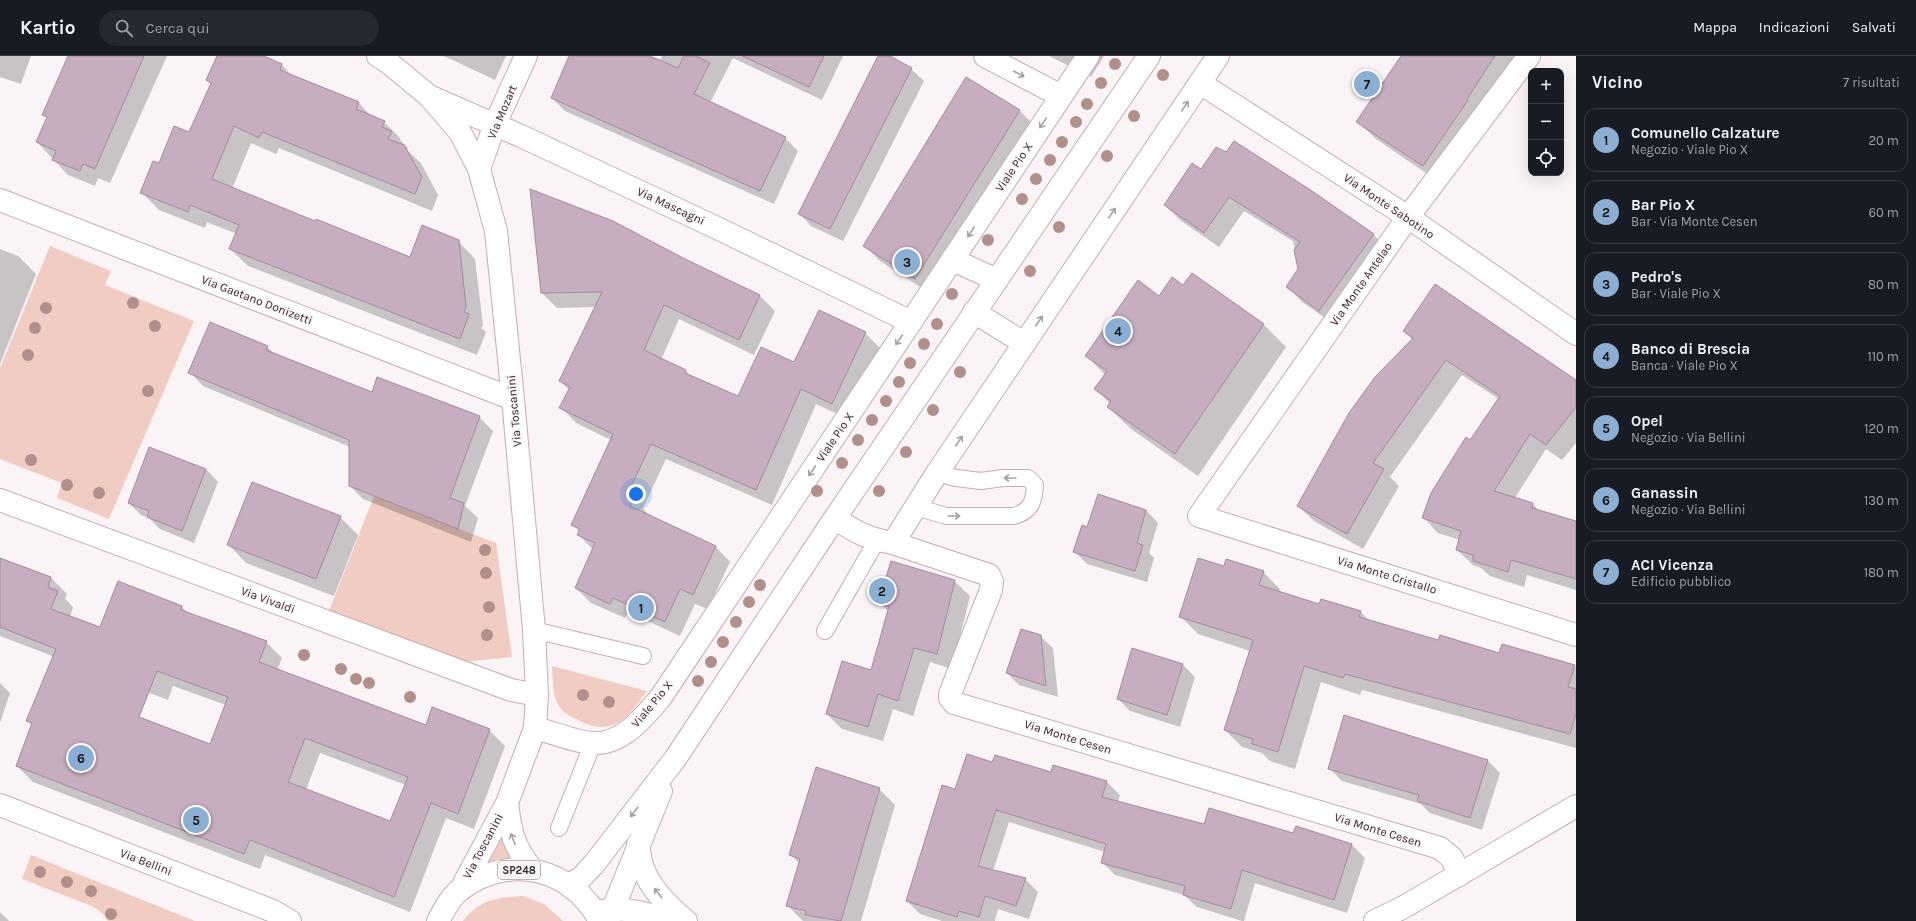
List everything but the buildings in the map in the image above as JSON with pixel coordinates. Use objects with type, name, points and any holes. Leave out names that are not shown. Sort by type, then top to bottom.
[{"type":"street","name":"Via Toscanini","points":[[378,56],[389,63],[429,96],[460,132],[479,169],[496,231],[513,399],[534,630],[537,695],[535,728],[507,804],[460,889]]},
{"type":"street","name":"Via Mozart","points":[[479,169],[496,124],[526,56]]},
{"type":"street","points":[[985,56],[1061,96]]},
{"type":"street","name":"Viale Pio X","points":[[535,728],[593,743],[610,740],[629,730],[661,697],[1088,56]]},
{"type":"street","points":[[569,884],[580,879],[594,864],[675,759],[835,518],[1149,56]]},
{"type":"street","points":[[885,542],[916,508],[937,473],[1218,56]]},
{"type":"street","name":"Via Monte Antelao","points":[[1199,516],[1408,217],[1529,56]]},
{"type":"street","name":"Via Monte Sabotino","points":[[1200,82],[1408,217],[1576,334]]},
{"type":"street","name":"Via Mascagni","points":[[429,96],[496,124],[715,227],[911,322]]},
{"type":"street","name":"Via Gaetano Donizetti","points":[[0,200],[513,399]]},
{"type":"street","points":[[952,260],[997,280]]},
{"type":"street","points":[[974,312],[1024,343]]},
{"type":"street","name":"Via Vivaldi","points":[[0,500],[511,690],[537,695]]},
{"type":"street","name":"Via Monte Cristallo","points":[[1199,516],[1576,635]]},
{"type":"street","name":"Via Monte Cesen","points":[[835,518],[855,532],[989,575],[992,581],[991,590],[950,694],[950,698],[954,703],[1440,848],[1452,858],[1459,875]]},
{"type":"street","points":[[604,916],[638,844],[675,759]]},
{"type":"street","name":"Via Toscanini","points":[[507,804],[510,830],[517,849],[532,870]]},
{"type":"street","name":"Via Bellini","points":[[0,806],[272,912],[290,921]]},
{"type":"street","points":[[1375,921],[1402,908],[1576,806]]},
{"type":"street","points":[[638,844],[643,868],[655,890],[670,907],[686,921]]},
{"type":"street","name":"SP248","points":[[438,921],[447,905],[460,889],[486,875],[508,870],[532,870],[551,875],[569,884],[604,916]]},
{"type":"street","points":[[604,916],[625,909],[673,921]]},
{"type":"lane","points":[[916,508],[946,516],[1014,516],[1025,513],[1034,500],[1035,486],[1028,478],[1002,478],[981,481],[956,478],[937,473]]},
{"type":"lane","points":[[825,631],[885,542]]},
{"type":"lane","points":[[534,630],[643,656]]},
{"type":"lane","points":[[559,828],[593,743]]},
{"type":"shaded area","points":[[50,246],[111,271],[105,285],[194,321],[109,519],[57,498],[62,483],[0,459],[0,368]]},
{"type":"shaded area","points":[[374,496],[496,543],[512,657],[464,662],[329,611]]},
{"type":"shaded area","points":[[552,666],[647,691],[634,709],[619,722],[611,726],[592,726],[564,712],[557,704],[554,693]]},
{"type":"shaded area","points":[[501,824],[504,843],[510,858],[499,859],[483,864]]},
{"type":"shaded area","points":[[31,855],[195,921],[108,921],[104,915],[94,907],[22,879]]},
{"type":"shaded area","points":[[523,896],[544,904],[563,921],[463,921],[475,908],[482,904],[506,897]]},
{"type":"place","name":"ACI Vicenza","points":[[1367,84]]},
{"type":"place","name":"Pedro's","points":[[907,262]]},
{"type":"place","name":"Banco di Brescia","points":[[1118,331]]},
{"type":"place","name":"Bar Pio X","points":[[882,591]]},
{"type":"place","name":"Comunello Calzature","points":[[641,608]]},
{"type":"place","name":"Ganassin","points":[[81,758]]},
{"type":"place","name":"Opel","points":[[196,820]]}]
